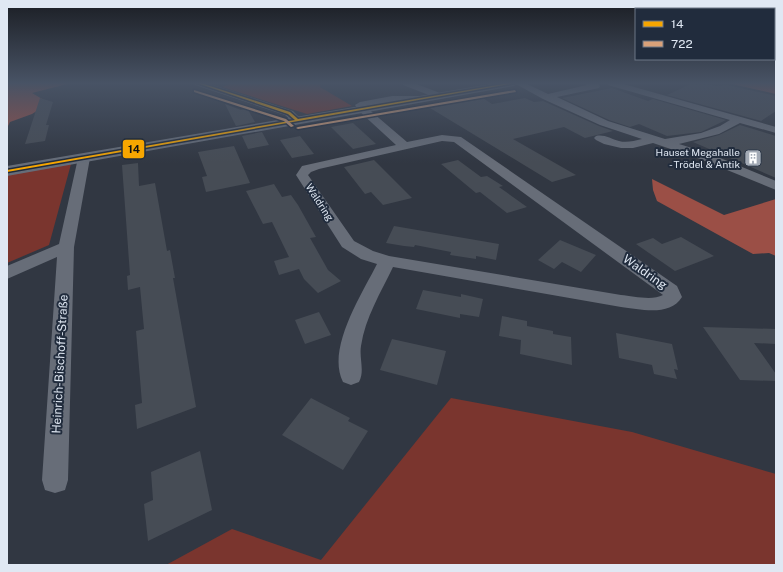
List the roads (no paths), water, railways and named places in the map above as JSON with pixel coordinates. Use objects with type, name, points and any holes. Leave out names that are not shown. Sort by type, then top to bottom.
[{"type":"main road","points":[[7,171],[358,110]]},
{"type":"street","points":[[279,110],[289,113],[297,120]]},
{"type":"street","points":[[363,110],[404,146]]},
{"type":"street","points":[[575,110],[604,123],[704,156],[776,186]]},
{"type":"street","points":[[705,110],[776,130]]},
{"type":"street","points":[[600,138],[625,146],[660,141],[685,141],[732,126],[738,119]]},
{"type":"street","name":"Waldring","points":[[442,138],[457,139],[671,290],[673,297],[670,300],[656,304],[621,301],[387,261],[367,255],[348,244],[302,175],[306,169],[316,166],[442,138]]},
{"type":"street","points":[[685,141],[704,156]]},
{"type":"street","name":"Heinrich-Bischoff-Straße","points":[[54,480],[66,247],[84,158]]},
{"type":"street","points":[[7,273],[66,247]]},
{"type":"street","points":[[351,376],[350,347],[356,326],[387,261]]},
{"type":"place","name":"Hauset Megahalle - Trödel & Antik","points":[[753,158]]}]
